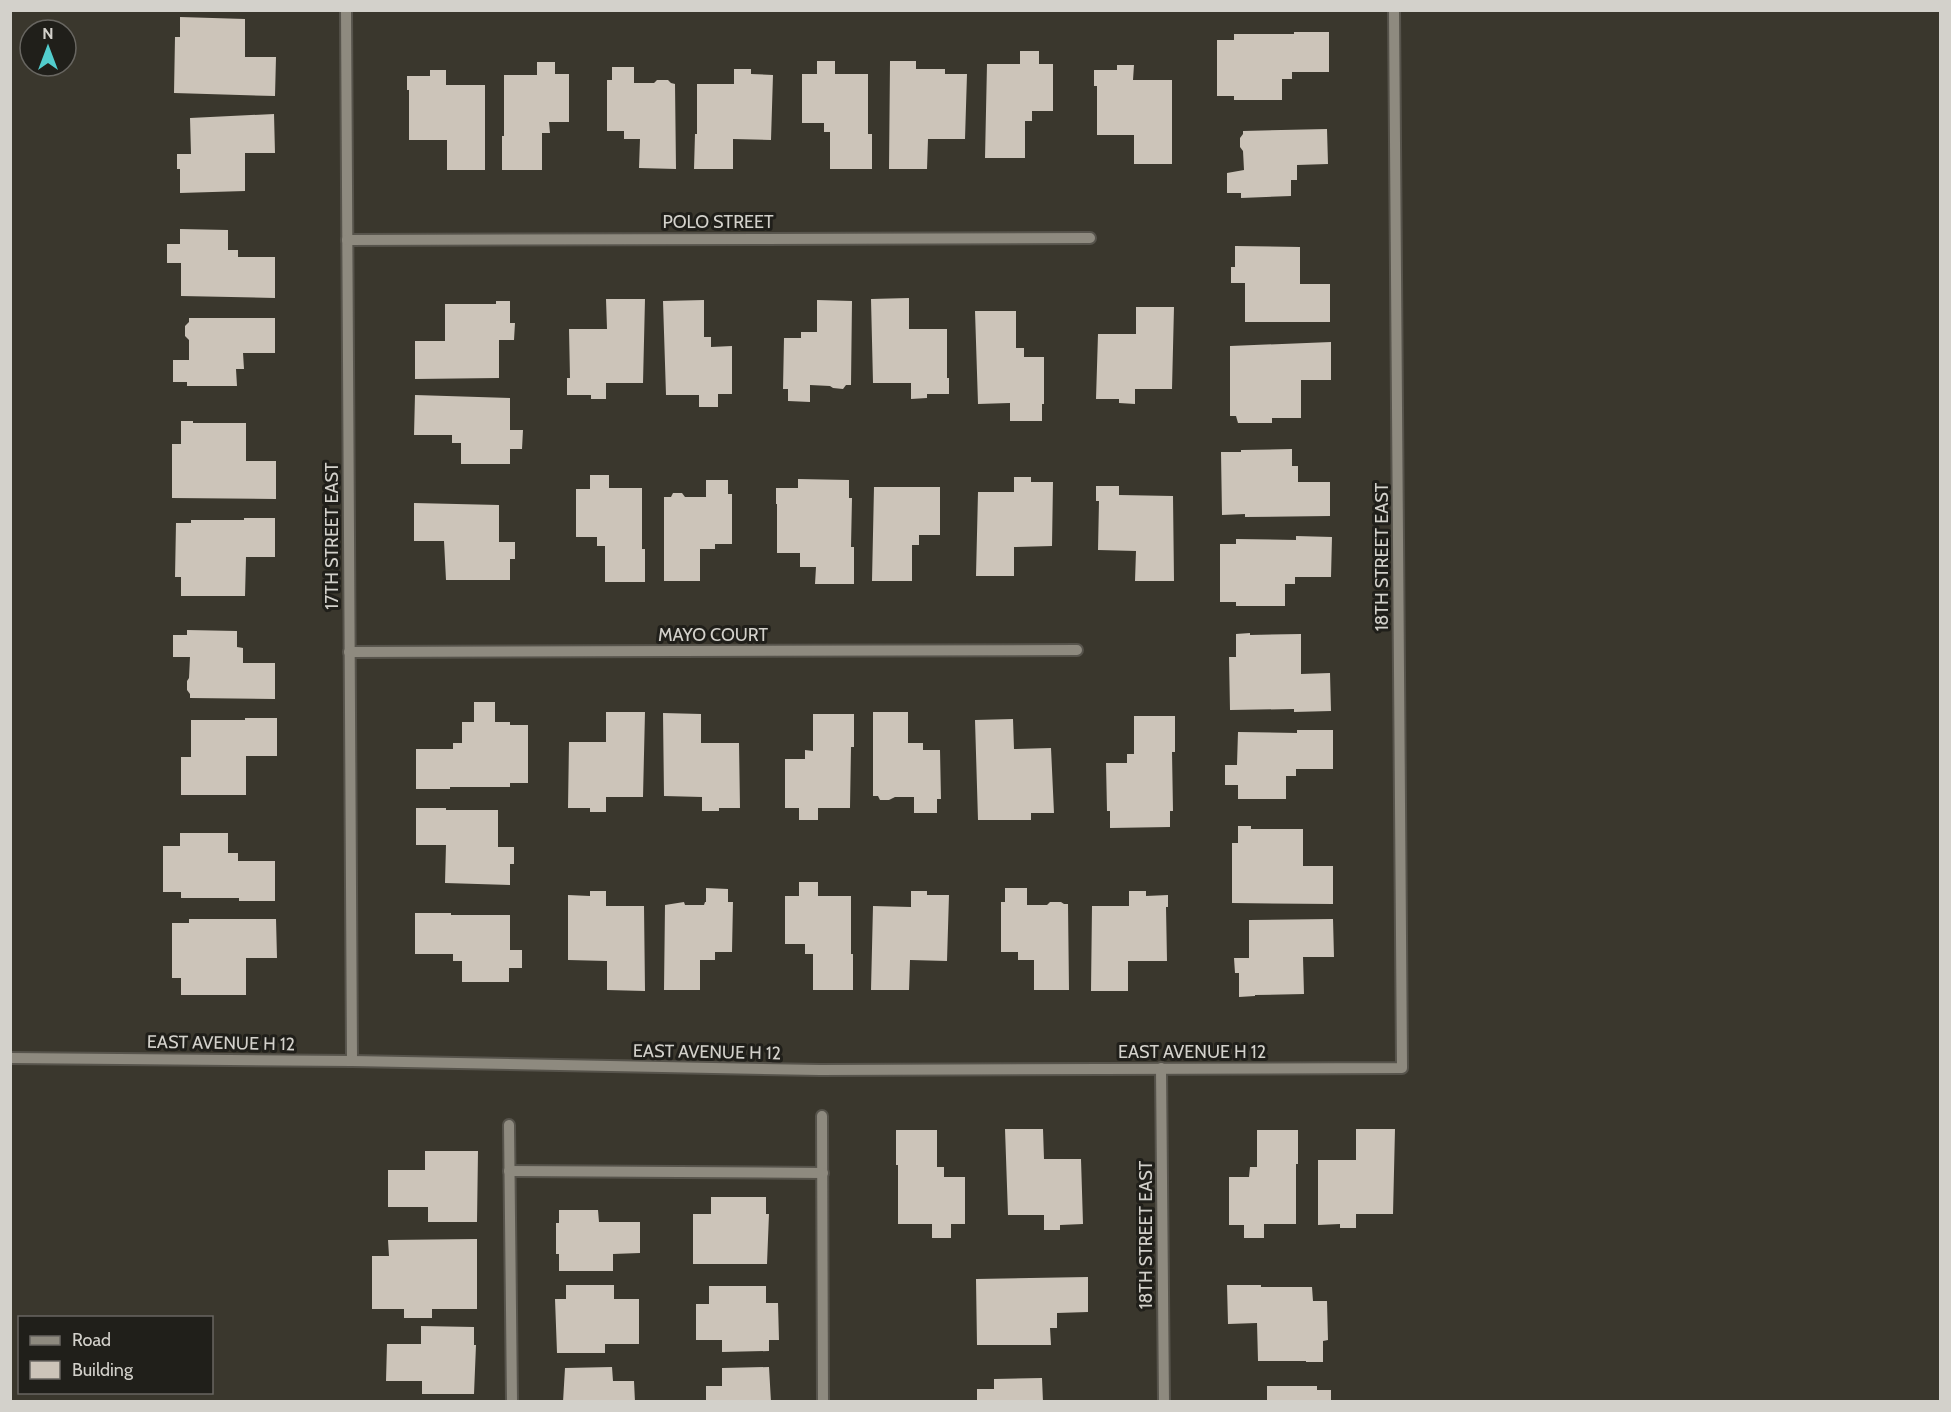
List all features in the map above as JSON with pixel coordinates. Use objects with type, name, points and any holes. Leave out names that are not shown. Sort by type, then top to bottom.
[{"type":"street","name":"17TH STREET EAST","points":[[346,10],[352,1061]]},
{"type":"street","name":"18TH STREET EAST","points":[[1394,10],[1402,1068]]},
{"type":"street","name":"POLO STREET","points":[[347,240],[1090,238]]},
{"type":"street","name":"MAYO COURT","points":[[349,652],[1077,650]]},
{"type":"street","name":"EAST AVENUE H 12","points":[[10,1058],[352,1061],[820,1071],[1402,1068]]},
{"type":"street","name":"18TH STREET EAST","points":[[1161,1068],[1164,1401]]},
{"type":"street","points":[[822,1116],[823,1401]]},
{"type":"street","points":[[509,1125],[512,1401]]},
{"type":"street","points":[[509,1171],[823,1173]]},
{"type":"building","points":[[180,17],[245,19],[245,57],[276,57],[275,96],[174,93],[175,37],[180,37]]},
{"type":"building","points":[[1294,32],[1329,32],[1329,72],[1292,72],[1292,79],[1282,79],[1282,100],[1234,100],[1234,96],[1217,96],[1217,40],[1234,40],[1234,34],[1294,34]]},
{"type":"building","points":[[1020,51],[1039,51],[1039,64],[1053,64],[1053,111],[1032,111],[1032,121],[1025,121],[1025,158],[985,158],[987,64],[1020,64]]},
{"type":"building","points":[[817,61],[835,61],[835,74],[868,74],[868,134],[872,134],[872,169],[830,169],[830,132],[824,132],[824,123],[802,123],[802,74],[817,74]]},
{"type":"building","points":[[890,61],[916,61],[916,69],[945,69],[945,74],[967,74],[965,139],[928,139],[927,169],[889,169]]},
{"type":"building","points":[[537,62],[555,62],[555,74],[569,74],[569,122],[549,122],[550,133],[542,133],[542,170],[502,170],[504,75],[537,75]]},
{"type":"building","points":[[1117,65],[1134,65],[1133,80],[1172,80],[1172,164],[1134,164],[1134,135],[1097,135],[1097,86],[1094,86],[1094,70],[1117,70]]},
{"type":"building","points":[[612,67],[634,67],[634,83],[668,80],[675,84],[676,169],[639,168],[640,139],[624,139],[624,131],[607,131],[607,80],[612,80]]},
{"type":"building","points":[[734,69],[751,69],[751,74],[773,75],[771,140],[733,139],[733,169],[694,169],[697,84],[734,84]]},
{"type":"building","points":[[430,70],[446,70],[446,85],[485,85],[485,170],[447,170],[447,140],[409,140],[407,76],[430,76]]},
{"type":"building","points":[[274,114],[275,153],[245,153],[245,191],[180,193],[180,169],[177,169],[177,154],[191,154],[190,118]]},
{"type":"building","points":[[1327,129],[1328,164],[1297,165],[1297,180],[1291,180],[1291,196],[1241,198],[1241,193],[1227,193],[1227,173],[1244,170],[1243,151],[1240,147],[1243,131]]},
{"type":"building","points":[[180,229],[228,230],[228,250],[238,250],[238,257],[275,257],[275,298],[181,296],[181,263],[167,263],[167,244],[180,244]]},
{"type":"building","points":[[1235,246],[1300,247],[1300,284],[1330,284],[1330,322],[1245,322],[1245,283],[1231,283],[1231,267],[1235,267]]},
{"type":"building","points":[[909,298],[909,329],[947,329],[949,394],[927,394],[927,398],[911,399],[911,383],[873,383],[871,299]]},
{"type":"building","points":[[606,299],[645,299],[643,383],[606,383],[606,399],[591,399],[591,395],[567,395],[567,378],[570,378],[569,329],[607,329]]},
{"type":"building","points":[[704,300],[704,337],[711,337],[711,347],[732,346],[732,394],[718,394],[718,407],[699,407],[699,395],[666,395],[663,301]]},
{"type":"building","points":[[817,300],[852,301],[851,385],[846,385],[843,389],[810,385],[810,402],[788,401],[788,389],[783,389],[784,338],[801,338],[801,332],[817,332]]},
{"type":"building","points":[[496,301],[510,301],[510,323],[515,323],[514,340],[499,340],[499,378],[415,379],[415,341],[445,341],[445,304],[496,304]]},
{"type":"building","points":[[1136,307],[1174,307],[1172,389],[1135,389],[1135,404],[1119,403],[1119,399],[1096,399],[1098,334],[1136,334]]},
{"type":"building","points":[[975,311],[1016,311],[1016,348],[1024,348],[1024,357],[1044,357],[1042,421],[1010,421],[1010,403],[978,404]]},
{"type":"building","points":[[189,318],[275,318],[275,353],[243,353],[244,369],[236,369],[237,386],[187,386],[187,382],[173,382],[173,360],[189,360],[189,340],[185,336],[185,326]]},
{"type":"building","points":[[1331,342],[1331,380],[1301,380],[1301,418],[1272,418],[1272,423],[1238,423],[1236,416],[1230,416],[1230,346]]},
{"type":"building","points":[[415,395],[510,398],[510,430],[523,430],[522,449],[510,449],[510,464],[461,464],[461,443],[452,443],[452,435],[414,435]]},
{"type":"building","points":[[181,421],[246,423],[246,461],[276,461],[276,499],[172,498],[172,444],[181,444]]},
{"type":"building","points":[[1292,449],[1292,466],[1298,466],[1298,482],[1330,482],[1330,516],[1222,515],[1221,452]]},
{"type":"building","points":[[590,475],[609,475],[609,488],[642,488],[642,549],[645,549],[645,582],[605,582],[605,546],[597,546],[597,537],[576,537],[576,489],[590,489]]},
{"type":"building","points":[[1014,477],[1031,477],[1031,482],[1053,482],[1052,546],[1014,547],[1014,576],[976,576],[978,492],[1014,492]]},
{"type":"building","points":[[798,479],[849,480],[849,498],[852,498],[851,547],[854,547],[854,584],[815,584],[816,567],[800,567],[800,553],[777,553],[776,488],[798,488]]},
{"type":"building","points":[[706,480],[728,480],[728,494],[732,494],[732,544],[715,544],[715,549],[700,549],[700,581],[664,581],[664,497],[671,497],[673,493],[682,493],[685,497],[706,497]]},
{"type":"building","points":[[1096,486],[1119,486],[1119,495],[1173,496],[1174,581],[1135,581],[1136,551],[1098,550],[1099,501],[1096,501]]},
{"type":"building","points":[[874,487],[940,487],[940,535],[919,535],[919,545],[912,545],[912,581],[872,581]]},
{"type":"building","points":[[414,503],[499,505],[499,542],[515,542],[515,559],[510,559],[510,580],[446,580],[444,541],[414,541]]},
{"type":"building","points":[[244,518],[275,518],[275,557],[246,557],[245,596],[181,596],[181,577],[175,577],[176,523],[191,523],[191,520],[244,520]]},
{"type":"building","points":[[1296,536],[1332,537],[1331,577],[1295,577],[1295,584],[1285,584],[1285,606],[1236,606],[1236,602],[1220,602],[1220,544],[1236,544],[1236,539],[1296,540]]},
{"type":"building","points":[[187,630],[237,631],[237,647],[243,648],[243,663],[275,663],[275,699],[190,698],[187,681],[190,657],[173,657],[173,635],[187,635]]},
{"type":"building","points":[[1250,633],[1250,635],[1301,634],[1301,674],[1330,673],[1331,711],[1230,710],[1229,657],[1236,657],[1236,634]]},
{"type":"building","points":[[474,702],[495,702],[495,722],[528,725],[528,783],[510,783],[510,787],[416,789],[416,749],[453,749],[453,743],[462,743],[462,722],[474,722]]},
{"type":"building","points":[[606,712],[645,712],[643,797],[606,797],[606,812],[590,812],[590,808],[568,808],[569,742],[606,742]]},
{"type":"building","points":[[873,712],[908,712],[908,743],[923,743],[923,750],[940,750],[941,799],[937,799],[937,813],[914,813],[914,797],[880,800],[878,796],[873,796]]},
{"type":"building","points":[[663,713],[701,714],[701,743],[739,743],[740,808],[702,811],[702,797],[664,796]]},
{"type":"building","points":[[813,714],[854,714],[850,808],[818,808],[818,820],[799,820],[799,808],[785,808],[785,759],[805,759],[805,750],[813,751]]},
{"type":"building","points":[[1134,716],[1175,716],[1175,752],[1172,752],[1173,811],[1170,811],[1170,827],[1110,828],[1110,811],[1107,811],[1106,763],[1127,763],[1127,754],[1134,754]]},
{"type":"building","points":[[245,718],[277,718],[277,756],[246,756],[246,795],[181,795],[181,757],[191,757],[191,720],[245,720]]},
{"type":"building","points":[[1013,719],[1014,749],[1051,748],[1054,813],[1031,813],[1031,820],[978,820],[975,720]]},
{"type":"building","points":[[1297,730],[1333,730],[1333,769],[1296,769],[1296,776],[1286,776],[1286,799],[1238,799],[1238,785],[1225,785],[1225,765],[1237,765],[1238,732],[1297,733]]},
{"type":"building","points":[[416,808],[498,810],[498,847],[514,847],[514,864],[510,864],[510,885],[445,883],[446,845],[416,845]]},
{"type":"building","points":[[1238,826],[1251,826],[1251,829],[1303,829],[1303,866],[1333,866],[1333,904],[1232,903],[1232,843],[1238,843]]},
{"type":"building","points":[[180,833],[228,833],[228,853],[238,853],[238,861],[275,861],[275,901],[239,901],[239,898],[181,898],[181,892],[163,892],[163,846],[180,846]]},
{"type":"building","points":[[799,882],[818,882],[818,896],[851,896],[853,990],[813,990],[813,954],[805,954],[805,944],[785,944],[785,896],[799,896]]},
{"type":"building","points":[[706,888],[728,889],[728,902],[733,902],[732,952],[715,952],[715,960],[700,960],[700,990],[664,990],[665,905],[684,902],[685,905],[704,905]]},
{"type":"building","points":[[1005,888],[1027,888],[1027,905],[1047,905],[1050,902],[1068,904],[1069,990],[1034,990],[1034,960],[1018,960],[1018,952],[1001,952],[1001,902],[1005,902]]},
{"type":"building","points":[[590,891],[606,891],[606,906],[644,906],[645,991],[607,990],[607,961],[568,960],[568,895],[590,896]]},
{"type":"building","points":[[911,891],[927,891],[927,895],[949,895],[947,961],[910,960],[909,990],[871,990],[873,906],[911,907]]},
{"type":"building","points":[[1129,891],[1146,891],[1146,896],[1168,895],[1168,907],[1166,907],[1167,961],[1128,961],[1128,991],[1091,991],[1092,906],[1129,906]]},
{"type":"building","points":[[415,913],[510,915],[510,950],[522,950],[522,968],[509,968],[509,982],[462,982],[462,961],[453,961],[453,954],[415,954]]},
{"type":"building","points":[[189,919],[276,919],[277,958],[246,958],[246,995],[181,995],[181,978],[172,978],[172,923],[189,923]]},
{"type":"building","points":[[1333,919],[1334,957],[1303,957],[1304,994],[1239,997],[1239,973],[1235,973],[1234,958],[1249,958],[1249,920]]},
{"type":"building","points":[[1005,1129],[1043,1129],[1044,1159],[1081,1159],[1083,1224],[1060,1225],[1060,1230],[1044,1230],[1044,1215],[1008,1215]]},
{"type":"building","points":[[1356,1129],[1395,1129],[1393,1214],[1356,1214],[1356,1228],[1340,1228],[1340,1224],[1318,1225],[1318,1160],[1356,1160]]},
{"type":"building","points":[[896,1130],[937,1130],[937,1167],[944,1167],[944,1177],[965,1177],[965,1224],[951,1224],[951,1238],[932,1238],[932,1224],[898,1224]]},
{"type":"building","points":[[1257,1130],[1298,1130],[1296,1224],[1264,1224],[1264,1238],[1244,1238],[1244,1225],[1229,1225],[1229,1177],[1249,1177],[1250,1167],[1257,1167]]},
{"type":"building","points":[[425,1151],[478,1151],[477,1222],[428,1222],[428,1207],[388,1207],[388,1170],[425,1170]]},
{"type":"building","points":[[711,1197],[766,1197],[766,1214],[769,1214],[767,1264],[693,1264],[693,1214],[711,1214]]},
{"type":"building","points":[[559,1210],[598,1210],[599,1222],[640,1222],[640,1253],[613,1254],[613,1271],[559,1271],[559,1254],[556,1254],[556,1223],[559,1223]]},
{"type":"building","points":[[477,1239],[477,1309],[432,1309],[432,1318],[404,1318],[404,1309],[372,1309],[372,1256],[389,1256],[388,1240]]},
{"type":"building","points":[[1088,1277],[1088,1312],[1057,1313],[1057,1328],[1050,1328],[1051,1345],[977,1345],[976,1279]]},
{"type":"building","points":[[566,1285],[614,1285],[614,1299],[639,1299],[639,1344],[605,1344],[605,1353],[557,1353],[555,1299],[566,1299]]},
{"type":"building","points":[[1227,1285],[1312,1287],[1313,1301],[1327,1301],[1328,1340],[1323,1341],[1323,1362],[1258,1361],[1257,1323],[1228,1324]]},
{"type":"building","points":[[709,1286],[766,1286],[766,1303],[778,1303],[779,1340],[769,1340],[769,1351],[722,1352],[722,1340],[696,1340],[696,1304],[709,1304]]},
{"type":"building","points":[[421,1326],[474,1327],[474,1345],[476,1345],[474,1394],[422,1394],[422,1381],[386,1381],[387,1344],[421,1344]]},
{"type":"building","points":[[612,1367],[613,1381],[634,1381],[635,1402],[563,1402],[565,1368]]},
{"type":"building","points":[[769,1367],[771,1402],[706,1402],[706,1386],[722,1386],[722,1368]]},
{"type":"building","points":[[1042,1378],[1043,1402],[977,1402],[977,1389],[994,1389],[994,1379]]},
{"type":"building","points":[[1267,1386],[1317,1386],[1317,1390],[1331,1390],[1331,1402],[1267,1402]]}]
